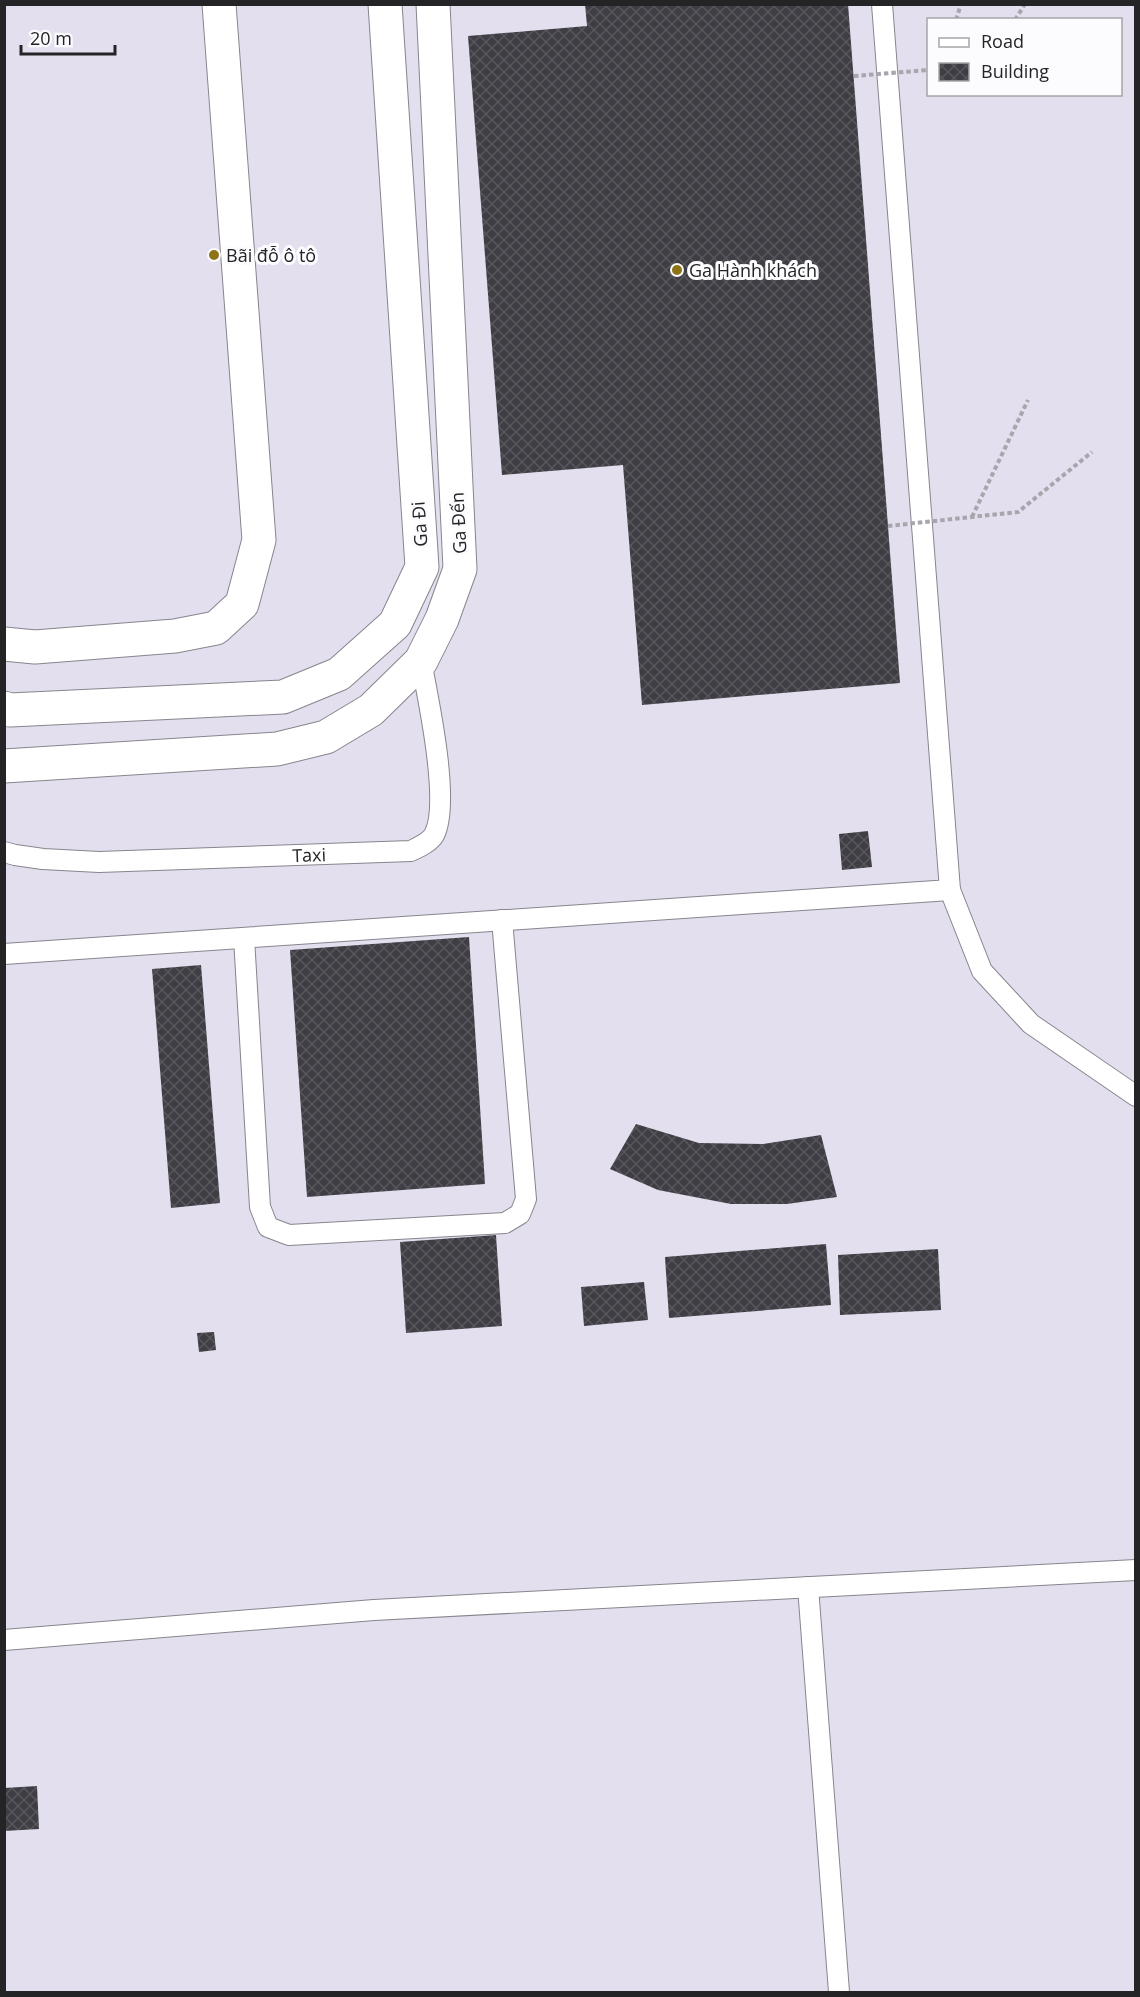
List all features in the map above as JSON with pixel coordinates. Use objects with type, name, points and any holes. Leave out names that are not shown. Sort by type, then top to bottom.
[{"type":"street","points":[[4,644],[35,647],[175,636],[216,628],[242,604],[259,540],[219,4]]},
{"type":"street","name":"Ga Đi","points":[[4,708],[10,710],[283,697],[339,674],[395,624],[422,567],[385,4]]},
{"type":"street","name":"Ga Đến","points":[[4,766],[277,748],[326,737],[371,710],[421,661],[442,619],[460,568],[433,4]]},
{"type":"lane","points":[[882,4],[950,890],[982,971],[1031,1024],[1136,1096]]},
{"type":"lane","name":"Taxi","points":[[4,852],[34,858],[99,862],[411,851],[432,838],[438,827],[440,804],[436,746],[421,661]]},
{"type":"lane","points":[[4,954],[950,890]]},
{"type":"lane","points":[[244,938],[260,1207],[268,1227],[289,1235],[506,1223],[520,1214],[526,1199],[502,920]]},
{"type":"lane","points":[[4,1640],[374,1610],[1136,1570]]},
{"type":"lane","points":[[808,1587],[839,1992]]},
{"type":"path","points":[[1016,18],[1025,4]]},
{"type":"path","points":[[854,76],[927,69]]},
{"type":"path","points":[[972,517],[1028,400]]},
{"type":"path","points":[[888,526],[1018,512],[1092,452]]},
{"type":"shaded area","points":[[5,5],[1135,5],[1135,1992],[5,1992]]},
{"type":"building","name":"Ga Hành khách","points":[[585,4],[848,4],[900,683],[642,705],[623,465],[502,475],[468,36],[587,26]]},
{"type":"building","points":[[868,831],[872,867],[842,870],[839,834]]},
{"type":"building","points":[[469,937],[485,1184],[307,1197],[290,950]]},
{"type":"building","points":[[201,965],[220,1203],[171,1208],[152,969]]},
{"type":"building","points":[[636,1124],[699,1143],[763,1144],[821,1135],[837,1197],[787,1204],[731,1204],[658,1190],[610,1169]]},
{"type":"building","points":[[496,1235],[502,1326],[406,1333],[400,1242]]},
{"type":"building","points":[[826,1244],[831,1305],[669,1318],[665,1257]]},
{"type":"building","points":[[938,1249],[941,1310],[840,1315],[838,1255]]},
{"type":"building","points":[[644,1282],[648,1320],[584,1326],[581,1287]]},
{"type":"building","points":[[214,1332],[216,1350],[199,1352],[197,1333]]},
{"type":"building","points":[[37,1786],[39,1829],[4,1831],[4,1788]]},
{"type":"place","name":"Bãi đỗ ô tô","points":[[214,255]]},
{"type":"place","name":"Ga Hành khách","points":[[677,270]]}]
